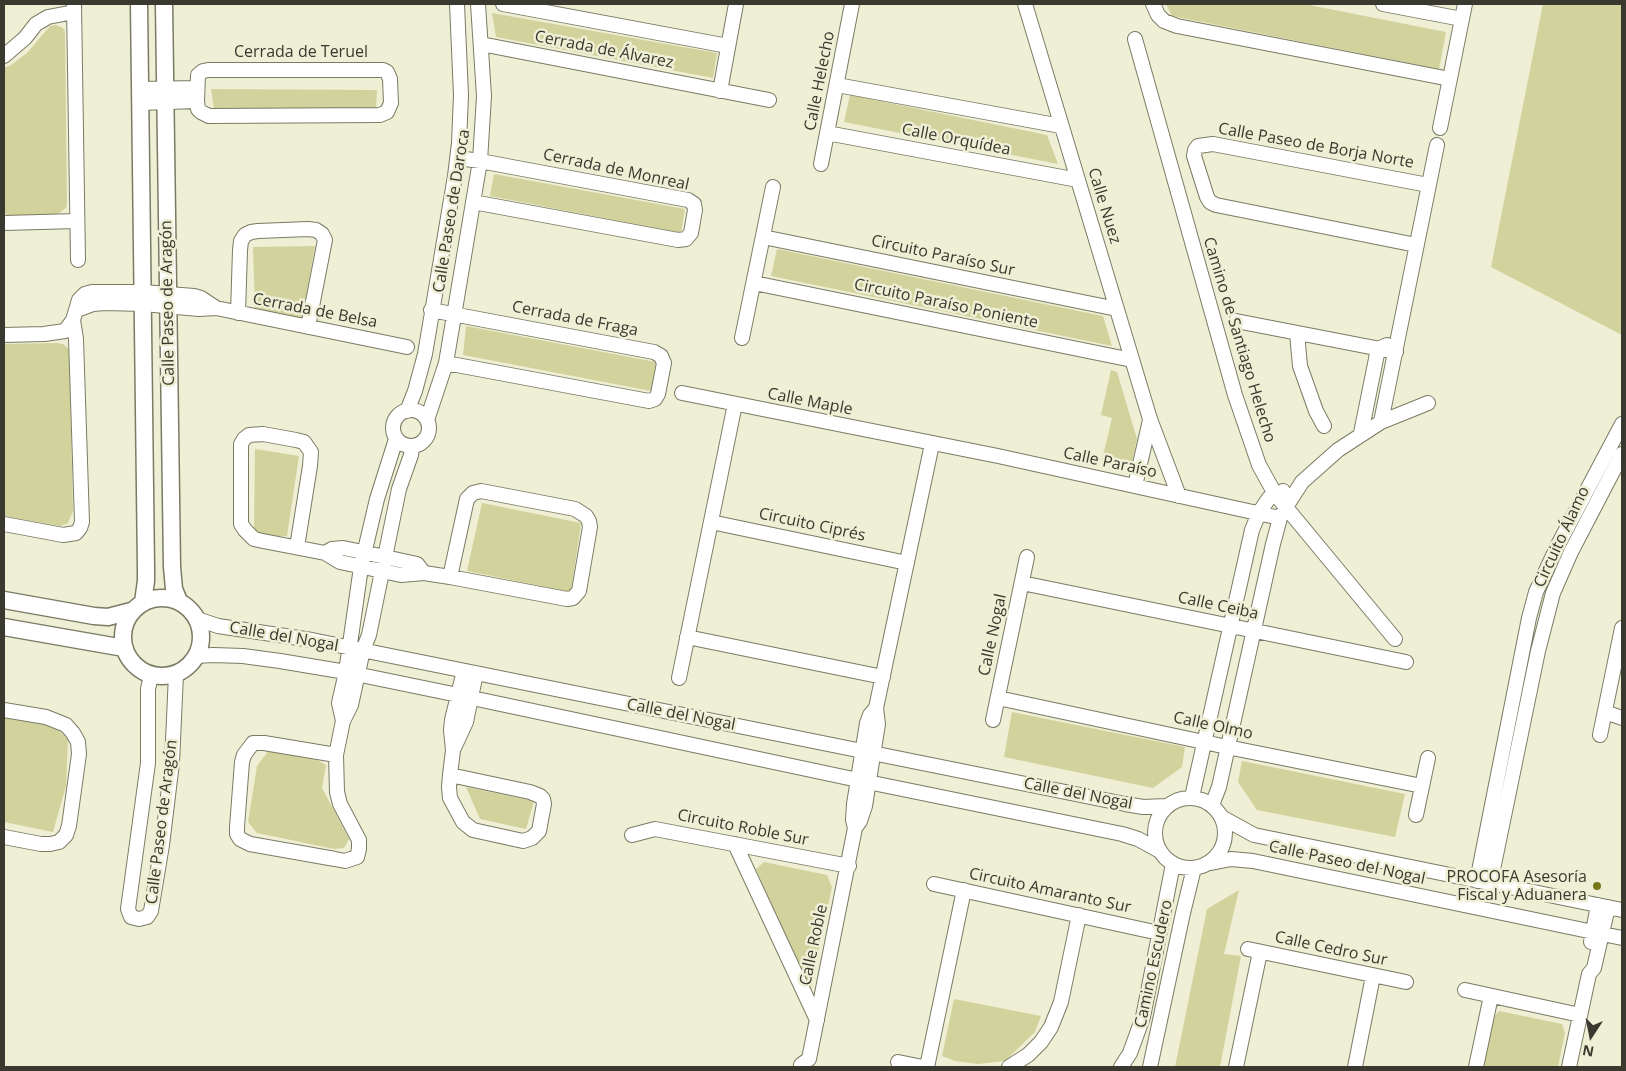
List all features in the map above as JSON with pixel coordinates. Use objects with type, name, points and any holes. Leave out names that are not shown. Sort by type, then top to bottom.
[{"type":"street","name":"Calle Paseo de Aragón","points":[[137,606],[146,575],[139,4]]},
{"type":"street","name":"Calle Paseo de Aragón","points":[[164,4],[172,567],[174,589],[180,601]]},
{"type":"street","name":"Calle Paseo de Daroca","points":[[407,411],[420,374],[458,158],[462,95],[457,4]]},
{"type":"street","name":"Calle Paseo de Daroca","points":[[427,420],[446,362],[480,161],[484,96],[478,4]]},
{"type":"street","points":[[503,4],[728,46]]},
{"type":"street","points":[[720,91],[736,4]]},
{"type":"street","name":"Calle Helecho","points":[[821,164],[852,4]]},
{"type":"street","name":"Calle Nuez","points":[[1025,4],[1150,419],[1179,496]]},
{"type":"street","points":[[1154,4],[1158,15],[1164,21],[1177,26],[1450,79]]},
{"type":"street","points":[[1383,4],[1462,19]]},
{"type":"street","points":[[1440,128],[1465,4]]},
{"type":"street","points":[[4,56],[25,38],[36,24],[48,17],[74,8],[78,260]]},
{"type":"street","name":"Camino de Santiago Helecho","points":[[1135,40],[1234,395],[1256,457],[1283,512],[1396,639]]},
{"type":"street","name":"Cerrada de Álvarez","points":[[481,44],[769,100]]},
{"type":"street","name":"Cerrada de Teruel","points":[[202,70],[383,70],[387,72],[390,79],[391,103],[387,112],[380,115],[209,116],[198,109],[197,95],[198,75],[202,70]]},
{"type":"street","name":"Calle Orquídea","points":[[837,85],[1061,126]]},
{"type":"street","points":[[140,96],[197,95]]},
{"type":"street","points":[[462,95],[484,96]]},
{"type":"street","name":"Calle Orquídea","points":[[827,133],[1078,180]]},
{"type":"street","name":"Calle Paseo de Borja Norte","points":[[1416,245],[1216,205],[1210,202],[1207,197],[1194,156],[1195,150],[1198,146],[1213,144],[1428,185]]},
{"type":"street","name":"Calle Paseo de Borja Norte","points":[[1381,422],[1437,145]]},
{"type":"street","name":"Cerrada de Monreal","points":[[458,158],[688,200],[694,204],[695,210],[690,233],[686,239],[678,240],[472,202]]},
{"type":"street","points":[[742,338],[773,188]]},
{"type":"street","points":[[4,223],[77,221]]},
{"type":"street","points":[[238,313],[240,250],[245,235],[258,231],[308,228],[322,234],[325,240],[308,327]]},
{"type":"street","name":"Circuito Paraíso Sur","points":[[763,237],[1117,309]]},
{"type":"street","name":"Circuito Paraíso Poniente","points":[[754,283],[1132,360]]},
{"type":"street","name":"Cerrada de Belsa","points":[[4,335],[59,333],[65,331],[75,315],[79,300],[92,292],[168,300],[199,309],[216,308],[407,347]]},
{"type":"street","name":"Cerrada de Fraga","points":[[431,310],[654,352],[661,356],[664,363],[658,394],[655,399],[649,401],[446,362]]},
{"type":"street","points":[[4,524],[63,535],[76,533],[82,522],[75,315]]},
{"type":"street","points":[[1236,321],[1378,349],[1396,347]]},
{"type":"street","points":[[1297,333],[1300,366],[1316,411],[1324,426]]},
{"type":"street","points":[[1361,433],[1378,349]]},
{"type":"street","name":"Calle Maple","points":[[682,393],[932,444]]},
{"type":"street","points":[[1212,805],[1219,787],[1283,512],[1302,482],[1338,450],[1361,433],[1381,422],[1428,403]]},
{"type":"street","points":[[679,678],[735,404]]},
{"type":"street","points":[[407,411],[418,412],[427,420],[429,426],[427,437],[423,442],[412,446],[400,443],[396,439],[393,428],[397,417],[407,411]]},
{"type":"street","name":"Calle Nuez","points":[[1135,486],[1150,419]]},
{"type":"street","name":"Circuito Álamo","points":[[1483,882],[1523,688],[1529,618],[1536,592],[1546,569],[1622,424]]},
{"type":"street","points":[[297,547],[310,466],[310,452],[304,442],[264,434],[249,435],[241,444],[241,524],[245,530],[254,538],[325,553],[340,562],[402,575],[424,573],[560,599],[573,598],[579,591],[590,528],[589,521],[586,516],[575,509],[481,491],[473,493],[467,499],[450,577]]},
{"type":"street","points":[[352,674],[349,648],[361,567],[377,499],[396,439]]},
{"type":"street","points":[[868,752],[878,724],[876,708],[932,444]]},
{"type":"street","name":"Calle Paraíso","points":[[932,444],[998,456],[1258,513],[1283,512]]},
{"type":"street","points":[[336,755],[264,743],[252,743],[242,762],[237,834],[240,839],[250,844],[345,861],[357,857],[360,849],[359,840],[340,804],[337,792],[336,755],[343,721],[339,703],[369,635],[399,489],[412,446]]},
{"type":"street","name":"Circuito Álamo","points":[[1598,468],[1621,458]]},
{"type":"street","name":"Circuito Álamo","points":[[1523,688],[1538,651],[1553,593],[1571,552],[1621,458]]},
{"type":"street","points":[[1192,797],[1248,547],[1258,513],[1269,498],[1302,482]]},
{"type":"street","name":"Circuito Ciprés","points":[[711,522],[907,563]]},
{"type":"street","points":[[325,553],[332,549],[343,548],[417,564],[424,573]]},
{"type":"street","name":"Calle Nogal","points":[[993,720],[1027,557]]},
{"type":"street","name":"Calle Ceiba","points":[[1022,582],[1406,662]]},
{"type":"street","points":[[4,600],[108,617],[155,598],[168,598],[180,601],[190,609],[197,619],[201,631],[200,644],[196,656],[188,666],[176,674],[164,676],[151,675],[140,670],[130,660],[124,648],[122,635],[124,622],[137,606]]},
{"type":"street","name":"Calle del Nogal","points":[[197,619],[218,626],[312,640],[363,650],[1125,804],[1143,807],[1166,806]]},
{"type":"street","points":[[4,626],[124,648]]},
{"type":"street","points":[[1600,735],[1622,628]]},
{"type":"street","points":[[687,637],[883,677]]},
{"type":"street","name":"Calle del Nogal","points":[[196,656],[243,656],[352,674],[464,696],[1122,834],[1138,839],[1160,851]]},
{"type":"street","points":[[450,775],[530,792],[540,796],[544,804],[539,831],[532,838],[523,841],[473,830],[463,822],[450,798],[450,775],[453,750],[451,730],[464,696],[470,672]]},
{"type":"street","name":"Calle Paseo de Aragón","points":[[151,675],[148,689],[148,770],[128,909],[131,916],[139,919],[147,917],[151,911],[162,845],[172,763],[176,674]]},
{"type":"street","name":"Calle Olmo","points":[[998,698],[1422,786]]},
{"type":"street","points":[[4,710],[46,717],[66,725],[78,742],[80,754],[66,835],[59,842],[50,844],[4,837]]},
{"type":"street","points":[[1605,712],[1622,718]]},
{"type":"street","name":"Calle Roble","points":[[801,1065],[809,1059],[849,866],[855,828],[853,812],[863,781],[868,752]]},
{"type":"street","points":[[1416,815],[1428,758]]},
{"type":"street","points":[[1192,797],[1212,805],[1223,818],[1226,828],[1224,846],[1220,854],[1211,863],[1194,868],[1183,868],[1164,858],[1155,839],[1155,828],[1166,806],[1183,798],[1192,797]]},
{"type":"street","name":"Calle Paseo del Nogal","points":[[1223,818],[1254,836],[1622,910]]},
{"type":"street","name":"Circuito Roble Sur","points":[[632,835],[655,830],[849,866]]},
{"type":"street","points":[[735,844],[817,1020]]},
{"type":"street","name":"Calle Paseo del Nogal","points":[[1211,863],[1231,859],[1253,861],[1622,938]]},
{"type":"street","name":"Camino Escudero","points":[[1121,1067],[1130,1053],[1143,1017],[1173,864]]},
{"type":"street","name":"Camino Escudero","points":[[1150,1067],[1194,868]]},
{"type":"street","name":"Circuito Amaranto Sur","points":[[934,884],[1159,934]]},
{"type":"street","points":[[927,1067],[964,890]]},
{"type":"street","points":[[1569,1067],[1589,974],[1586,968],[1597,934],[1603,906]]},
{"type":"street","points":[[1009,1067],[1028,1055],[1041,1042],[1051,1027],[1061,1002],[1079,915]]},
{"type":"street","name":"Calle Cedro Sur","points":[[1236,1067],[1254,951],[1406,982]]},
{"type":"street","points":[[1355,1067],[1373,976]]},
{"type":"street","points":[[1465,990],[1580,1015]]},
{"type":"street","points":[[1476,1067],[1491,996]]},
{"type":"street","points":[[898,1062],[923,1067]]},
{"type":"green space","points":[[1166,4],[1304,4],[1446,32],[1439,69],[1172,16]]},
{"type":"green space","points":[[1543,4],[1622,4],[1622,335],[1491,267]]},
{"type":"green space","points":[[492,13],[717,53],[713,78],[496,37]]},
{"type":"green space","points":[[56,25],[63,28],[65,32],[67,204],[66,208],[58,214],[9,216],[4,213],[4,68],[27,53],[50,26]]},
{"type":"green space","points":[[211,89],[377,90],[376,109],[214,109]]},
{"type":"green space","points":[[850,95],[1047,135],[1058,164],[844,122]]},
{"type":"green space","points":[[494,174],[685,209],[681,233],[490,196]]},
{"type":"green space","points":[[315,246],[302,319],[255,308],[253,247]]},
{"type":"green space","points":[[777,249],[1103,316],[1112,346],[771,276]]},
{"type":"green space","points":[[466,326],[656,362],[651,391],[463,355]]},
{"type":"green space","points":[[4,344],[63,344],[69,349],[73,511],[68,523],[60,526],[4,516]]},
{"type":"green space","points":[[1111,370],[1117,372],[1137,439],[1131,466],[1102,460],[1112,418],[1101,415]]},
{"type":"green space","points":[[255,449],[299,456],[287,536],[271,537],[254,531]]},
{"type":"green space","points":[[482,503],[581,523],[571,592],[467,571]]},
{"type":"green space","points":[[1012,712],[1185,747],[1182,767],[1153,788],[1004,757]]},
{"type":"green space","points":[[4,715],[51,723],[68,739],[66,786],[53,832],[4,822]]},
{"type":"green space","points":[[269,750],[317,760],[326,765],[322,788],[349,839],[344,848],[334,849],[257,833],[248,822],[257,766]]},
{"type":"green space","points":[[1242,761],[1405,794],[1395,837],[1257,810],[1238,782]]},
{"type":"green space","points":[[466,787],[534,801],[526,829],[480,819]]},
{"type":"green space","points":[[764,862],[827,875],[832,887],[810,992],[756,869]]},
{"type":"green space","points":[[1239,890],[1224,954],[1241,956],[1220,1067],[1175,1067],[1207,909]]},
{"type":"green space","points":[[954,999],[1041,1016],[1035,1032],[1005,1061],[978,1064],[955,1061],[942,1056]]},
{"type":"green space","points":[[1499,1011],[1562,1024],[1565,1033],[1558,1067],[1483,1067],[1493,1018]]},
{"type":"place","name":"PROCOFA Asesoría Fiscal y Aduanera","points":[[1597,886]]}]
